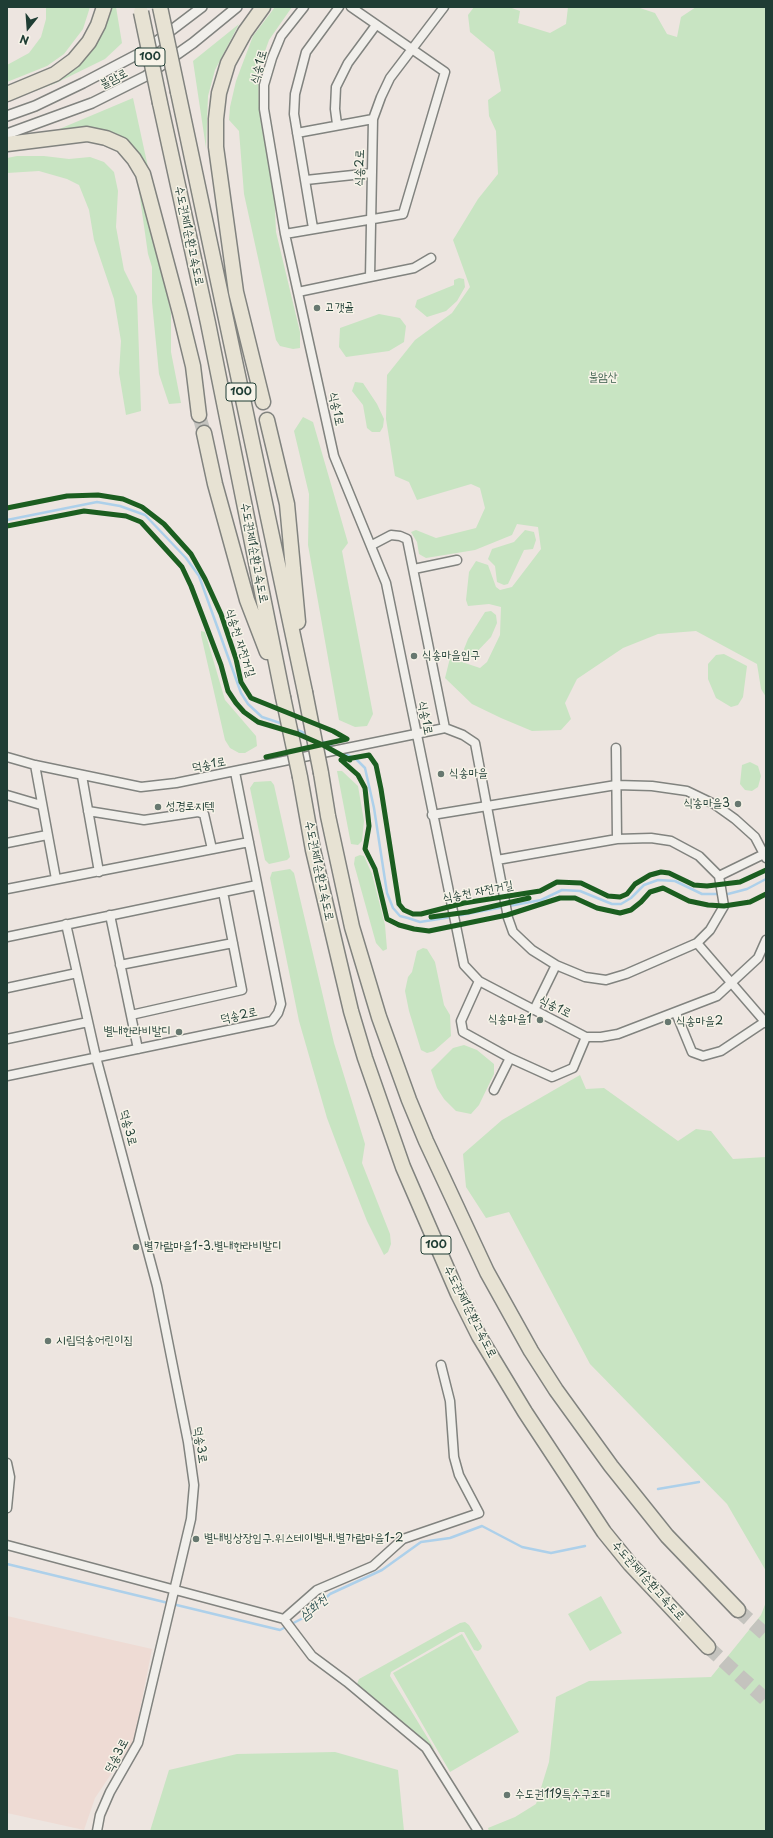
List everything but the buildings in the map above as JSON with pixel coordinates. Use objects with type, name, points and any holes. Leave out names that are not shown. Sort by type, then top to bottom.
[{"type":"highway","points":[[7,94],[55,74],[74,60],[89,42],[98,25],[104,7]]},
{"type":"highway","name":"수도권제1순환고속도로","points":[[160,7],[305,688],[328,816],[352,927],[379,1017],[409,1100],[426,1141],[487,1272],[531,1351],[556,1390],[611,1466],[667,1536],[738,1610]]},
{"type":"highway","points":[[263,7],[245,32],[228,63],[220,93],[216,119],[216,147],[236,292],[263,402]]},
{"type":"highway","name":"수도권제1순환고속도로","points":[[141,9],[208,323],[300,777],[313,850],[351,1011],[365,1058],[401,1160],[458,1294],[479,1336],[525,1412],[604,1532],[634,1568],[708,1648]]},
{"type":"highway","points":[[7,144],[87,134],[106,138],[122,145],[134,159],[143,174],[180,313],[193,366],[199,415]]},
{"type":"highway","points":[[267,420],[287,504],[305,688]]},
{"type":"highway","points":[[204,434],[214,484],[247,600],[282,692]]},
{"type":"street","name":"불암로","points":[[7,116],[35,106],[144,51],[202,7]]},
{"type":"street","name":"불암로","points":[[7,134],[92,103],[146,76],[193,44],[237,7]]},
{"type":"street","name":"식송1로","points":[[304,7],[282,36],[272,58],[264,85],[264,109],[285,234],[334,456],[342,480],[372,545],[386,583],[432,816],[464,965],[479,981],[534,1010],[586,1037],[601,1037],[618,1034],[717,996],[758,958],[766,940]]},
{"type":"street","points":[[313,228],[294,114],[295,94],[306,52],[339,7]]},
{"type":"street","points":[[285,234],[313,228],[403,214],[445,72],[351,7]]},
{"type":"street","name":"식송2로","points":[[370,277],[373,119],[380,97],[390,78],[444,7]]},
{"type":"street","points":[[337,124],[335,109],[336,87],[348,63],[376,25]]},
{"type":"street","points":[[297,133],[337,124],[373,119]]},
{"type":"street","points":[[306,180],[372,173]]},
{"type":"street","points":[[298,292],[414,268],[431,258]]},
{"type":"street","points":[[372,545],[391,535],[400,536],[407,539],[445,728],[463,735],[475,743],[503,895],[513,932],[532,950],[556,965],[585,977],[606,980],[626,974],[697,943],[718,918],[724,901],[719,876],[699,856],[671,842],[651,838],[617,839],[497,860]]},
{"type":"street","points":[[414,569],[457,560]]},
{"type":"street","name":"덕송1로","points":[[7,757],[82,776],[141,787],[176,784],[445,728]]},
{"type":"street","points":[[616,748],[617,839]]},
{"type":"street","points":[[35,765],[56,879]]},
{"type":"street","name":"덕송2로","points":[[7,1076],[272,1021],[278,1013],[281,1004],[235,772]]},
{"type":"street","points":[[82,776],[99,872]]},
{"type":"street","points":[[432,816],[616,785],[652,786],[687,791],[714,804],[735,819],[755,837],[765,856],[719,876]]},
{"type":"street","points":[[7,795],[42,805]]},
{"type":"street","points":[[88,810],[144,820],[198,812],[204,814],[212,850]]},
{"type":"street","points":[[7,843],[47,835]]},
{"type":"street","points":[[7,889],[249,842]]},
{"type":"street","points":[[7,936],[258,885]]},
{"type":"street","points":[[131,1015],[242,990],[223,892]]},
{"type":"street","points":[[110,915],[138,1049]]},
{"type":"street","name":"덕송3로","points":[[66,924],[96,1057],[157,1286],[188,1442],[194,1485],[191,1519],[138,1743],[110,1792],[100,1815],[97,1831]]},
{"type":"street","points":[[120,965],[233,943]]},
{"type":"street","points":[[676,1013],[692,1052],[704,1056],[721,1051],[765,1022],[697,943]]},
{"type":"street","points":[[534,1010],[556,965]]},
{"type":"street","points":[[7,988],[77,973]]},
{"type":"street","points":[[479,981],[461,1021],[463,1032],[510,1058],[552,1077],[573,1068],[586,1037]]},
{"type":"street","points":[[7,1039],[88,1022]]},
{"type":"street","points":[[494,1090],[510,1058]]},
{"type":"street","points":[[286,1621],[317,1590],[373,1566],[404,1539],[479,1513],[459,1475],[454,1457],[450,1401],[441,1365]]},
{"type":"street","points":[[7,1463],[10,1477],[7,1508]]},
{"type":"street","points":[[7,1545],[173,1595],[286,1621],[312,1656],[347,1682],[426,1748],[478,1831]]},
{"type":"shaded area","points":[[7,1616],[152,1649],[134,1740],[95,1798],[84,1830],[7,1813]]},
{"type":"green space","points":[[46,7],[90,7],[83,29],[64,54],[47,66],[7,82],[7,65],[29,53],[41,37],[46,19]]},
{"type":"green space","points":[[107,7],[116,7],[122,43],[105,59],[56,83],[7,102],[7,99],[65,72]]},
{"type":"green space","points":[[275,7],[292,7],[269,40],[258,71],[259,108],[274,188],[276,232],[300,332],[300,348],[293,349],[280,346],[276,340],[244,194],[239,131],[229,120],[230,107],[236,81],[253,36]]},
{"type":"green space","name":"불암산","points":[[474,7],[509,7],[520,11],[518,23],[550,33],[566,24],[568,7],[637,7],[655,13],[667,34],[677,37],[681,17],[696,7],[766,7],[766,697],[761,689],[757,664],[696,631],[658,634],[623,648],[577,679],[565,703],[571,719],[561,730],[532,731],[501,718],[472,704],[445,678],[450,658],[480,668],[487,662],[500,635],[501,607],[489,604],[468,606],[466,600],[469,572],[476,561],[488,565],[496,587],[500,590],[512,587],[541,549],[538,527],[517,524],[512,535],[475,550],[426,558],[419,554],[417,542],[411,532],[416,530],[436,538],[476,528],[485,508],[480,488],[471,484],[417,500],[409,482],[395,476],[386,419],[387,375],[415,340],[452,313],[470,287],[453,240],[478,199],[498,174],[496,131],[489,116],[488,100],[501,91],[494,52],[470,32],[468,15]]},
{"type":"green space","points":[[239,24],[215,70],[208,96],[206,148],[193,61]]},
{"type":"green space","points":[[133,98],[151,181],[146,170],[90,129],[57,130]]},
{"type":"green space","points":[[17,156],[44,156],[69,159],[90,157],[104,162],[114,172],[118,191],[116,227],[124,270],[137,296],[141,411],[126,415],[119,373],[121,341],[114,299],[94,240],[89,210],[79,185],[67,179],[39,171],[7,173],[7,158]]},
{"type":"green space","points":[[137,177],[163,269],[163,277],[171,313],[171,352],[181,403],[169,404],[159,374],[152,302],[152,267],[148,254]]},
{"type":"green space","points":[[459,278],[464,279],[465,287],[457,301],[446,311],[427,317],[415,307],[417,300],[454,285],[454,280]]},
{"type":"green space","points":[[379,314],[400,318],[406,326],[404,342],[389,351],[346,357],[339,347],[340,328]]},
{"type":"green space","points":[[355,382],[363,383],[377,404],[384,419],[383,427],[380,432],[372,432],[367,428],[363,405],[352,391]]},
{"type":"green space","points":[[303,417],[313,422],[348,543],[342,551],[373,714],[367,726],[355,727],[339,720],[308,545],[309,494],[294,431]]},
{"type":"green space","points":[[525,530],[534,532],[536,540],[533,549],[524,550],[508,584],[504,585],[497,582],[495,566],[488,559],[492,549],[514,542]]},
{"type":"green space","points":[[491,611],[496,615],[497,623],[491,637],[471,658],[466,656],[464,649],[468,639],[485,612]]},
{"type":"green space","points":[[201,631],[205,632],[225,700],[256,736],[257,746],[245,753],[239,753],[230,748],[225,740]]},
{"type":"green space","points":[[724,654],[747,666],[743,697],[738,705],[731,707],[716,698],[708,679],[708,664],[716,655]]},
{"type":"green space","points":[[750,762],[758,766],[761,776],[758,787],[752,791],[745,790],[740,784],[742,765]]},
{"type":"green space","points":[[337,771],[342,771],[358,786],[364,821],[362,841],[358,845],[351,844]]},
{"type":"green space","points":[[271,781],[274,785],[290,857],[287,860],[269,864],[265,860],[250,788],[254,782]]},
{"type":"green space","points":[[360,855],[364,856],[372,874],[385,925],[387,949],[383,951],[376,943],[354,864],[355,857]]},
{"type":"green space","points":[[290,869],[294,873],[334,1043],[365,1144],[362,1163],[390,1234],[391,1244],[388,1252],[384,1255],[367,1221],[327,1118],[299,1021],[270,878],[272,872]]},
{"type":"green space","points":[[423,948],[427,949],[435,962],[444,1005],[450,1015],[451,1036],[434,1051],[427,1053],[421,1050],[409,1011],[405,991],[408,977],[412,972],[417,951]]},
{"type":"green space","points":[[464,1045],[477,1050],[494,1064],[494,1074],[479,1105],[471,1114],[456,1111],[444,1099],[437,1088],[431,1070],[453,1048]]},
{"type":"green space","points":[[580,1075],[586,1089],[604,1088],[678,1141],[696,1129],[711,1131],[733,1159],[766,1157],[766,1571],[727,1504],[590,1364],[509,1212],[486,1218],[466,1187],[463,1154],[502,1120]]},
{"type":"green space","points":[[601,1596],[622,1633],[590,1651],[568,1614]]},
{"type":"green space","points":[[766,1602],[766,1831],[489,1831],[488,1828],[515,1817],[536,1804],[549,1762],[556,1697],[589,1681],[711,1677],[761,1615]]},
{"type":"green space","points":[[465,1622],[469,1625],[482,1646],[481,1649],[478,1651],[474,1650],[464,1632],[460,1632],[391,1672],[390,1676],[435,1750],[357,1684],[359,1679],[460,1623]]},
{"type":"green space","points":[[462,1634],[519,1732],[450,1772],[393,1673]]},
{"type":"green space","points":[[335,1752],[398,1770],[404,1831],[150,1831],[169,1770],[237,1754]]},
{"type":"waterway","points":[[7,520],[97,502],[120,506],[145,515],[186,558],[199,576],[241,693],[248,704],[262,717],[283,724]]},
{"type":"waterway","points":[[295,729],[309,735]]},
{"type":"waterway","points":[[319,740],[336,748]]},
{"type":"waterway","points":[[342,752],[357,760],[365,768],[374,808],[387,893],[393,908],[400,916],[420,922],[541,900],[562,890],[580,891],[612,904],[621,904],[631,898],[644,885],[658,880],[675,881],[702,894],[728,894],[747,889],[766,879]]},
{"type":"waterway","name":"삼화천","points":[[658,1489],[699,1482]]},
{"type":"waterway","name":"삼화천","points":[[7,1564],[280,1630],[305,1617],[330,1594],[382,1570],[421,1542],[450,1538],[482,1526],[522,1547],[551,1553],[585,1546]]},
{"type":"tunnel","points":[[199,415],[204,433]]},
{"type":"tunnel","points":[[738,1610],[766,1635]]},
{"type":"tunnel","points":[[708,1647],[766,1700]]},
{"type":"cycle path","name":"식송천 자전거길","points":[[7,508],[67,496],[98,495],[123,499],[142,507],[164,524],[191,554],[205,579],[221,614],[236,659],[241,682],[251,698],[333,731],[347,739],[266,757]]},
{"type":"cycle path","points":[[7,526],[84,511],[126,516],[141,522],[182,567],[191,586],[221,665],[228,691],[236,703],[244,712],[258,722],[298,734],[323,745],[350,760]]},
{"type":"cycle path","name":"식송천 자전거길","points":[[341,760],[369,755],[376,765],[399,904],[404,910],[413,914],[421,914],[464,903],[540,891],[557,882],[581,883],[608,896],[620,897],[627,894],[635,884],[650,875],[661,872],[669,873],[694,885],[707,886],[740,882],[766,870]]},
{"type":"cycle path","points":[[341,760],[358,775],[365,788],[369,826],[365,849],[375,869],[387,919],[399,925],[429,931],[507,915],[560,898],[575,898],[597,908],[620,913],[631,910],[650,892],[663,888],[689,901],[708,905],[724,906],[750,902],[766,894]]},
{"type":"cycle path","points":[[431,917],[468,912],[529,898]]},
{"type":"place","name":"고갯골","points":[[317,308]]},
{"type":"place","name":"식송마을입구","points":[[414,656]]},
{"type":"place","name":"식송마을","points":[[441,774]]},
{"type":"place","name":"식송마을3","points":[[738,804]]},
{"type":"place","name":"성경로지텍","points":[[158,807]]},
{"type":"place","name":"식송마을1","points":[[540,1020]]},
{"type":"place","name":"식송마을2","points":[[668,1022]]},
{"type":"place","name":"별내한라비발디","points":[[179,1032]]},
{"type":"place","name":"별가람마을1-3.별내한라비발디","points":[[136,1247]]},
{"type":"place","name":"시립덕송어린이집","points":[[48,1341]]},
{"type":"place","name":"별내빙상장입구.위스테이별내.별가람마을1-2","points":[[196,1539]]},
{"type":"place","name":"수도권119특수구조대","points":[[507,1795]]}]
